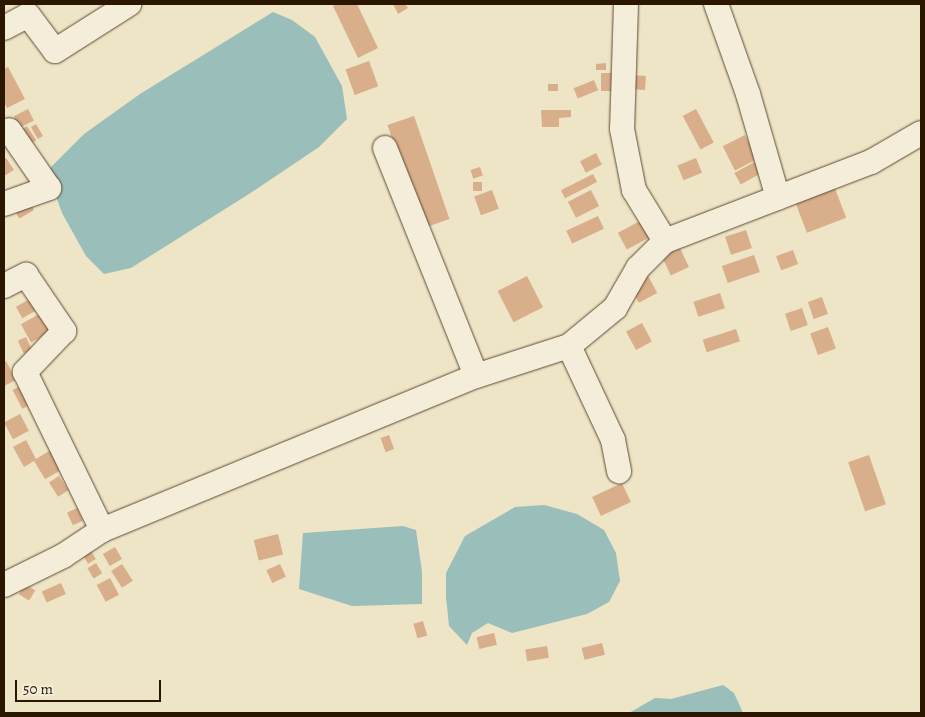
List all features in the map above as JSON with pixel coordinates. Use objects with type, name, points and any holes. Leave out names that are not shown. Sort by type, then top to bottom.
[{"type":"street","points":[[4,28],[28,15],[55,51],[129,4]]},
{"type":"street","points":[[626,4],[622,129],[634,190],[665,241]]},
{"type":"street","points":[[716,4],[748,94],[778,198]]},
{"type":"street","points":[[4,204],[48,188],[6,127]]},
{"type":"street","points":[[6,579],[63,556],[102,530],[476,376],[569,346],[615,308],[638,268],[665,241],[871,162],[921,133]]},
{"type":"street","points":[[384,148],[476,376]]},
{"type":"street","points":[[4,286],[26,274],[64,330],[25,372],[102,530]]},
{"type":"street","points":[[569,346],[613,440],[619,471]]},
{"type":"water","points":[[273,12],[292,20],[315,37],[342,86],[347,119],[319,147],[249,194],[131,268],[104,274],[86,256],[62,213],[47,171],[84,134],[140,94]]},
{"type":"water","points":[[544,505],[577,514],[604,530],[616,553],[620,581],[609,602],[587,614],[512,633],[488,623],[472,633],[467,645],[449,626],[446,597],[446,573],[465,536],[515,507]]},
{"type":"water","points":[[403,526],[416,530],[422,572],[422,604],[352,606],[299,589],[303,533]]},
{"type":"water","points":[[723,685],[734,693],[743,713],[629,713],[655,698],[671,699]]},
{"type":"building","points":[[337,4],[357,4],[378,48],[358,58],[333,6]]},
{"type":"building","points":[[393,4],[405,4],[408,8],[398,14]]},
{"type":"building","points":[[369,61],[378,86],[355,95],[346,70]]},
{"type":"building","points":[[606,63],[606,70],[596,70],[596,64]]},
{"type":"building","points":[[8,67],[25,99],[7,108],[4,102],[4,69]]},
{"type":"building","points":[[601,73],[612,73],[612,91],[601,91]]},
{"type":"building","points":[[631,75],[646,76],[645,90],[630,89]]},
{"type":"building","points":[[594,80],[598,90],[578,98],[574,88]]},
{"type":"building","points":[[548,84],[558,84],[558,91],[548,91]]},
{"type":"building","points":[[28,109],[34,121],[20,128],[14,116]]},
{"type":"building","points":[[696,109],[714,143],[701,150],[683,116]]},
{"type":"building","points":[[541,110],[571,110],[571,117],[559,118],[559,127],[542,127]]},
{"type":"building","points":[[414,116],[449,219],[423,228],[388,125]]},
{"type":"building","points":[[36,124],[43,136],[38,139],[31,127]]},
{"type":"building","points":[[27,126],[36,140],[29,145],[19,131]]},
{"type":"building","points":[[745,135],[757,159],[735,170],[723,146]]},
{"type":"building","points":[[596,153],[602,165],[586,173],[580,161]]},
{"type":"building","points":[[6,158],[14,170],[4,176],[4,159]]},
{"type":"building","points":[[696,158],[702,173],[683,180],[677,165]]},
{"type":"building","points":[[758,160],[764,171],[741,184],[734,173]]},
{"type":"building","points":[[480,167],[483,176],[473,179],[470,170]]},
{"type":"building","points":[[593,174],[597,182],[565,198],[561,190]]},
{"type":"building","points":[[473,182],[482,182],[482,191],[473,191]]},
{"type":"building","points":[[834,186],[846,218],[807,233],[795,201]]},
{"type":"building","points":[[492,190],[499,209],[481,215],[474,196]]},
{"type":"building","points":[[591,190],[599,206],[576,218],[568,202]]},
{"type":"building","points":[[30,203],[34,210],[19,218],[15,212]]},
{"type":"building","points":[[598,216],[604,229],[572,243],[566,231]]},
{"type":"building","points":[[640,221],[649,238],[627,250],[618,233]]},
{"type":"building","points":[[746,230],[752,248],[731,255],[725,237]]},
{"type":"building","points":[[680,248],[689,267],[671,275],[662,256]]},
{"type":"building","points":[[793,250],[798,264],[781,270],[776,256]]},
{"type":"building","points":[[754,255],[760,272],[728,283],[722,266]]},
{"type":"building","points":[[645,270],[657,293],[639,303],[626,280]]},
{"type":"building","points":[[527,276],[543,307],[513,322],[498,291]]},
{"type":"building","points":[[720,293],[725,308],[698,317],[693,302]]},
{"type":"building","points":[[822,297],[828,314],[814,319],[808,302]]},
{"type":"building","points":[[30,299],[36,310],[22,318],[16,307]]},
{"type":"building","points":[[802,308],[808,325],[791,331],[785,314]]},
{"type":"building","points":[[41,313],[51,331],[31,343],[21,324]]},
{"type":"building","points":[[642,323],[652,342],[636,350],[626,331]]},
{"type":"building","points":[[828,327],[836,349],[818,355],[810,333]]},
{"type":"building","points":[[736,329],[740,341],[707,352],[703,340]]},
{"type":"building","points":[[26,337],[32,350],[24,353],[18,341]]},
{"type":"building","points":[[6,361],[16,380],[4,386],[4,362]]},
{"type":"building","points":[[24,384],[34,403],[22,409],[13,390]]},
{"type":"building","points":[[20,414],[29,431],[13,439],[4,422]]},
{"type":"building","points":[[389,435],[394,449],[386,452],[381,438]]},
{"type":"building","points":[[26,440],[36,459],[56,447],[67,467],[45,479],[34,461],[24,467],[13,447]]},
{"type":"building","points":[[869,455],[886,504],[865,511],[848,462]]},
{"type":"building","points":[[59,476],[68,490],[58,497],[49,483]]},
{"type":"building","points":[[622,483],[631,502],[601,516],[592,497]]},
{"type":"building","points":[[77,508],[83,521],[73,525],[67,513]]},
{"type":"building","points":[[278,534],[283,554],[259,560],[254,540]]},
{"type":"building","points":[[85,541],[96,559],[88,564],[77,546]]},
{"type":"building","points":[[115,547],[122,559],[110,566],[103,554]]},
{"type":"building","points":[[96,563],[102,573],[94,578],[87,568]]},
{"type":"building","points":[[122,564],[133,581],[122,588],[111,571]]},
{"type":"building","points":[[280,564],[286,577],[272,583],[266,570]]},
{"type":"building","points":[[110,578],[119,595],[106,602],[97,585]]},
{"type":"building","points":[[61,583],[66,594],[47,603],[42,592]]},
{"type":"building","points":[[25,584],[35,590],[29,600],[19,594]]},
{"type":"building","points":[[423,621],[427,635],[418,638],[413,624]]},
{"type":"building","points":[[494,633],[497,645],[479,649],[477,637]]},
{"type":"building","points":[[602,643],[605,655],[585,660],[582,648]]},
{"type":"building","points":[[547,646],[549,658],[527,661],[525,649]]}]
